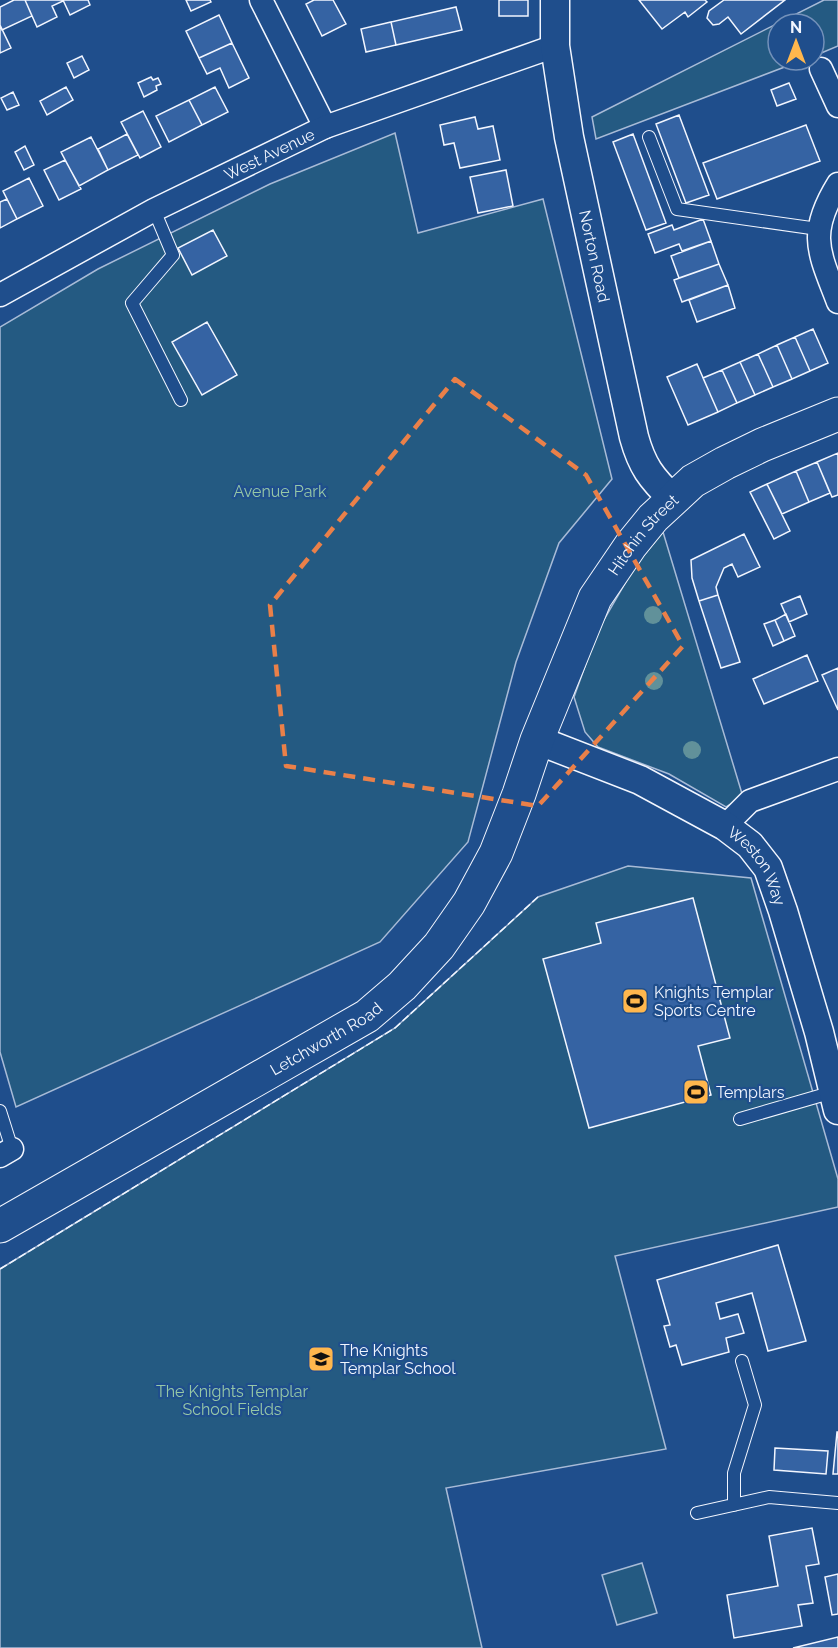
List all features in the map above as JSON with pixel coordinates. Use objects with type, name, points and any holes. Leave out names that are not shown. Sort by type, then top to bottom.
[{"type":"main road","name":"Hitchin Street","points":[[537,740],[595,598],[631,545],[653,518],[693,481],[725,463],[838,414]]},
{"type":"main road","name":"Letchworth Road","points":[[0,1226],[367,1016],[402,986],[439,946],[469,903],[496,853],[537,740]]},
{"type":"street","points":[[261,0],[325,127]]},
{"type":"street","name":"Norton Road","points":[[555,0],[555,46],[569,137],[634,437],[639,456],[648,473],[674,499]]},
{"type":"street","name":"West Avenue","points":[[0,295],[154,210],[325,127],[555,46]]},
{"type":"street","points":[[822,72],[838,106]]},
{"type":"street","points":[[838,184],[830,197],[818,229],[818,246],[822,261],[838,302]]},
{"type":"street","name":"Weston Way","points":[[537,740],[640,780],[725,826],[750,845],[768,868],[783,911],[819,1032],[836,1101]]},
{"type":"street","points":[[725,826],[750,801],[838,769]]},
{"type":"lane","points":[[649,136],[677,209],[818,229]]},
{"type":"lane","points":[[154,210],[172,255],[132,303],[181,399]]},
{"type":"lane","points":[[740,1119],[836,1101]]},
{"type":"lane","points":[[0,1111],[6,1153]]},
{"type":"lane","points":[[734,1505],[734,1473],[754,1405],[742,1361]]},
{"type":"lane","points":[[697,1513],[769,1497],[838,1503]]},
{"type":"highlighted area","points":[[455,379],[586,475],[683,646],[538,806],[286,766],[270,605]]},
{"type":"green space","points":[[824,0],[838,0],[838,46],[826,51],[826,12],[800,12]]},
{"type":"green space","points":[[766,29],[766,72],[772,72],[596,139],[592,117]]},
{"type":"green space","name":"Avenue Park","points":[[395,133],[418,233],[543,199],[612,479],[559,543],[516,662],[468,842],[380,942],[16,1107],[0,1052],[0,327],[98,269],[270,184]]},
{"type":"green space","points":[[663,532],[743,797],[726,807],[669,774],[598,747],[585,732],[574,697],[598,630],[635,566]]},
{"type":"green space","name":"The Knights Templar School Fields","points":[[628,866],[751,878],[838,1179],[838,1207],[615,1256],[666,1449],[446,1488],[482,1648],[0,1648],[0,1269],[395,1028],[538,897]]},
{"type":"green space","points":[[642,1563],[657,1613],[617,1625],[602,1575]]},
{"type":"building","points":[[14,0],[25,0],[32,16],[2,30],[0,7]]},
{"type":"building","points":[[25,0],[63,1],[52,6],[57,17],[37,27]]},
{"type":"building","points":[[63,0],[88,0],[90,5],[70,15]]},
{"type":"building","points":[[186,0],[210,0],[211,2],[191,11]]},
{"type":"building","points":[[314,0],[333,0],[346,24],[322,36],[306,4]]},
{"type":"building","points":[[499,0],[528,0],[528,16],[499,16]]},
{"type":"building","points":[[639,0],[705,0],[707,2],[688,17],[685,12],[662,29]]},
{"type":"building","points":[[724,0],[785,0],[769,12],[766,12],[766,15],[741,34],[728,17],[719,24],[713,25],[707,18],[709,11]]},
{"type":"building","points":[[456,7],[462,30],[396,45],[391,22]]},
{"type":"building","points":[[219,15],[232,43],[199,58],[186,31]]},
{"type":"building","points":[[391,22],[396,45],[366,52],[361,29]]},
{"type":"building","points":[[0,25],[11,48],[0,53]]},
{"type":"building","points":[[232,43],[249,78],[229,88],[220,68],[207,74],[199,58]]},
{"type":"building","points":[[82,56],[89,70],[74,78],[67,63]]},
{"type":"building","points":[[151,77],[153,80],[158,78],[161,84],[156,86],[157,90],[144,97],[138,83]]},
{"type":"building","points":[[789,83],[796,99],[777,106],[771,90]]},
{"type":"building","points":[[66,87],[73,100],[47,115],[40,101]]},
{"type":"building","points":[[215,87],[228,112],[202,125],[189,100]]},
{"type":"building","points":[[13,92],[19,105],[7,110],[1,98]]},
{"type":"building","points":[[189,100],[202,125],[169,142],[156,116]]},
{"type":"building","points":[[143,111],[161,147],[140,158],[121,122]]},
{"type":"building","points":[[679,115],[709,195],[686,203],[656,124]]},
{"type":"building","points":[[475,117],[478,129],[493,126],[500,160],[460,168],[454,143],[444,145],[440,125]]},
{"type":"building","points":[[806,125],[820,161],[717,199],[703,163]]},
{"type":"building","points":[[127,134],[138,155],[108,170],[98,149]]},
{"type":"building","points":[[633,134],[666,223],[646,230],[613,142]]},
{"type":"building","points":[[91,137],[108,170],[79,186],[61,152]]},
{"type":"building","points":[[25,146],[34,165],[24,170],[15,152]]},
{"type":"building","points":[[65,160],[81,189],[59,200],[44,170]]},
{"type":"building","points":[[506,170],[513,206],[478,213],[470,177]]},
{"type":"building","points":[[29,178],[43,206],[17,219],[3,191]]},
{"type":"building","points":[[7,199],[17,219],[0,228],[0,202]]},
{"type":"building","points":[[703,219],[711,241],[682,251],[679,244],[655,253],[648,234],[672,225],[674,230]]},
{"type":"building","points":[[213,230],[227,256],[192,275],[178,248]]},
{"type":"building","points":[[711,241],[719,264],[679,278],[671,256]]},
{"type":"building","points":[[719,264],[728,285],[682,302],[674,280]]},
{"type":"building","points":[[728,285],[735,308],[697,322],[689,300]]},
{"type":"building","points":[[207,322],[237,375],[202,395],[172,342]]},
{"type":"building","points":[[813,329],[828,363],[810,371],[795,337]]},
{"type":"building","points":[[795,337],[810,371],[792,379],[777,345]]},
{"type":"building","points":[[777,345],[792,379],[773,387],[758,354]]},
{"type":"building","points":[[758,354],[773,387],[755,395],[740,362]]},
{"type":"building","points":[[740,362],[755,395],[737,403],[722,370]]},
{"type":"building","points":[[697,364],[718,412],[688,425],[667,377]]},
{"type":"building","points":[[722,370],[737,403],[718,412],[703,378]]},
{"type":"building","points":[[838,453],[838,495],[832,497],[817,462]]},
{"type":"building","points":[[817,462],[830,493],[809,502],[796,471]]},
{"type":"building","points":[[796,471],[809,502],[782,514],[767,484]]},
{"type":"building","points":[[767,484],[790,531],[774,539],[750,492]]},
{"type":"building","points":[[744,534],[760,567],[738,577],[732,564],[724,568],[716,587],[718,595],[699,601],[692,578],[691,560]]},
{"type":"building","points":[[718,595],[740,662],[721,668],[699,601]]},
{"type":"building","points":[[800,596],[807,614],[789,622],[781,604]]},
{"type":"building","points":[[786,614],[795,636],[784,641],[775,620]]},
{"type":"building","points":[[775,620],[784,641],[773,646],[764,624]]},
{"type":"building","points":[[807,655],[818,681],[764,704],[753,679]]},
{"type":"building","points":[[838,668],[838,710],[822,675]]},
{"type":"building","name":"Knights Templar Sports Centre","points":[[693,898],[730,1038],[698,1046],[711,1095],[589,1128],[543,959],[601,943],[596,923]]},
{"type":"building","points":[[778,1245],[806,1341],[768,1351],[752,1293],[716,1303],[720,1319],[738,1314],[744,1333],[726,1338],[729,1352],[682,1365],[676,1345],[670,1347],[664,1326],[670,1325],[657,1280]]},
{"type":"building","points":[[837,1432],[838,1474],[833,1474]]},
{"type":"building","points":[[775,1448],[828,1451],[826,1474],[774,1470]]},
{"type":"building","points":[[812,1528],[819,1564],[806,1566],[813,1603],[798,1605],[802,1626],[734,1638],[727,1595],[778,1586],[769,1536]]},
{"type":"building","points":[[838,1574],[838,1614],[832,1615],[825,1577]]},
{"type":"building","points":[[838,1637],[838,1648],[793,1648]]},
{"type":"fence","points":[[0,1269],[395,1028],[538,897]]},
{"type":"place","name":"Knights Templar Sports Centre","points":[[635,1001]]},
{"type":"place","name":"Templars","points":[[696,1092]]},
{"type":"place","name":"The Knights Templar School","points":[[321,1359]]}]
